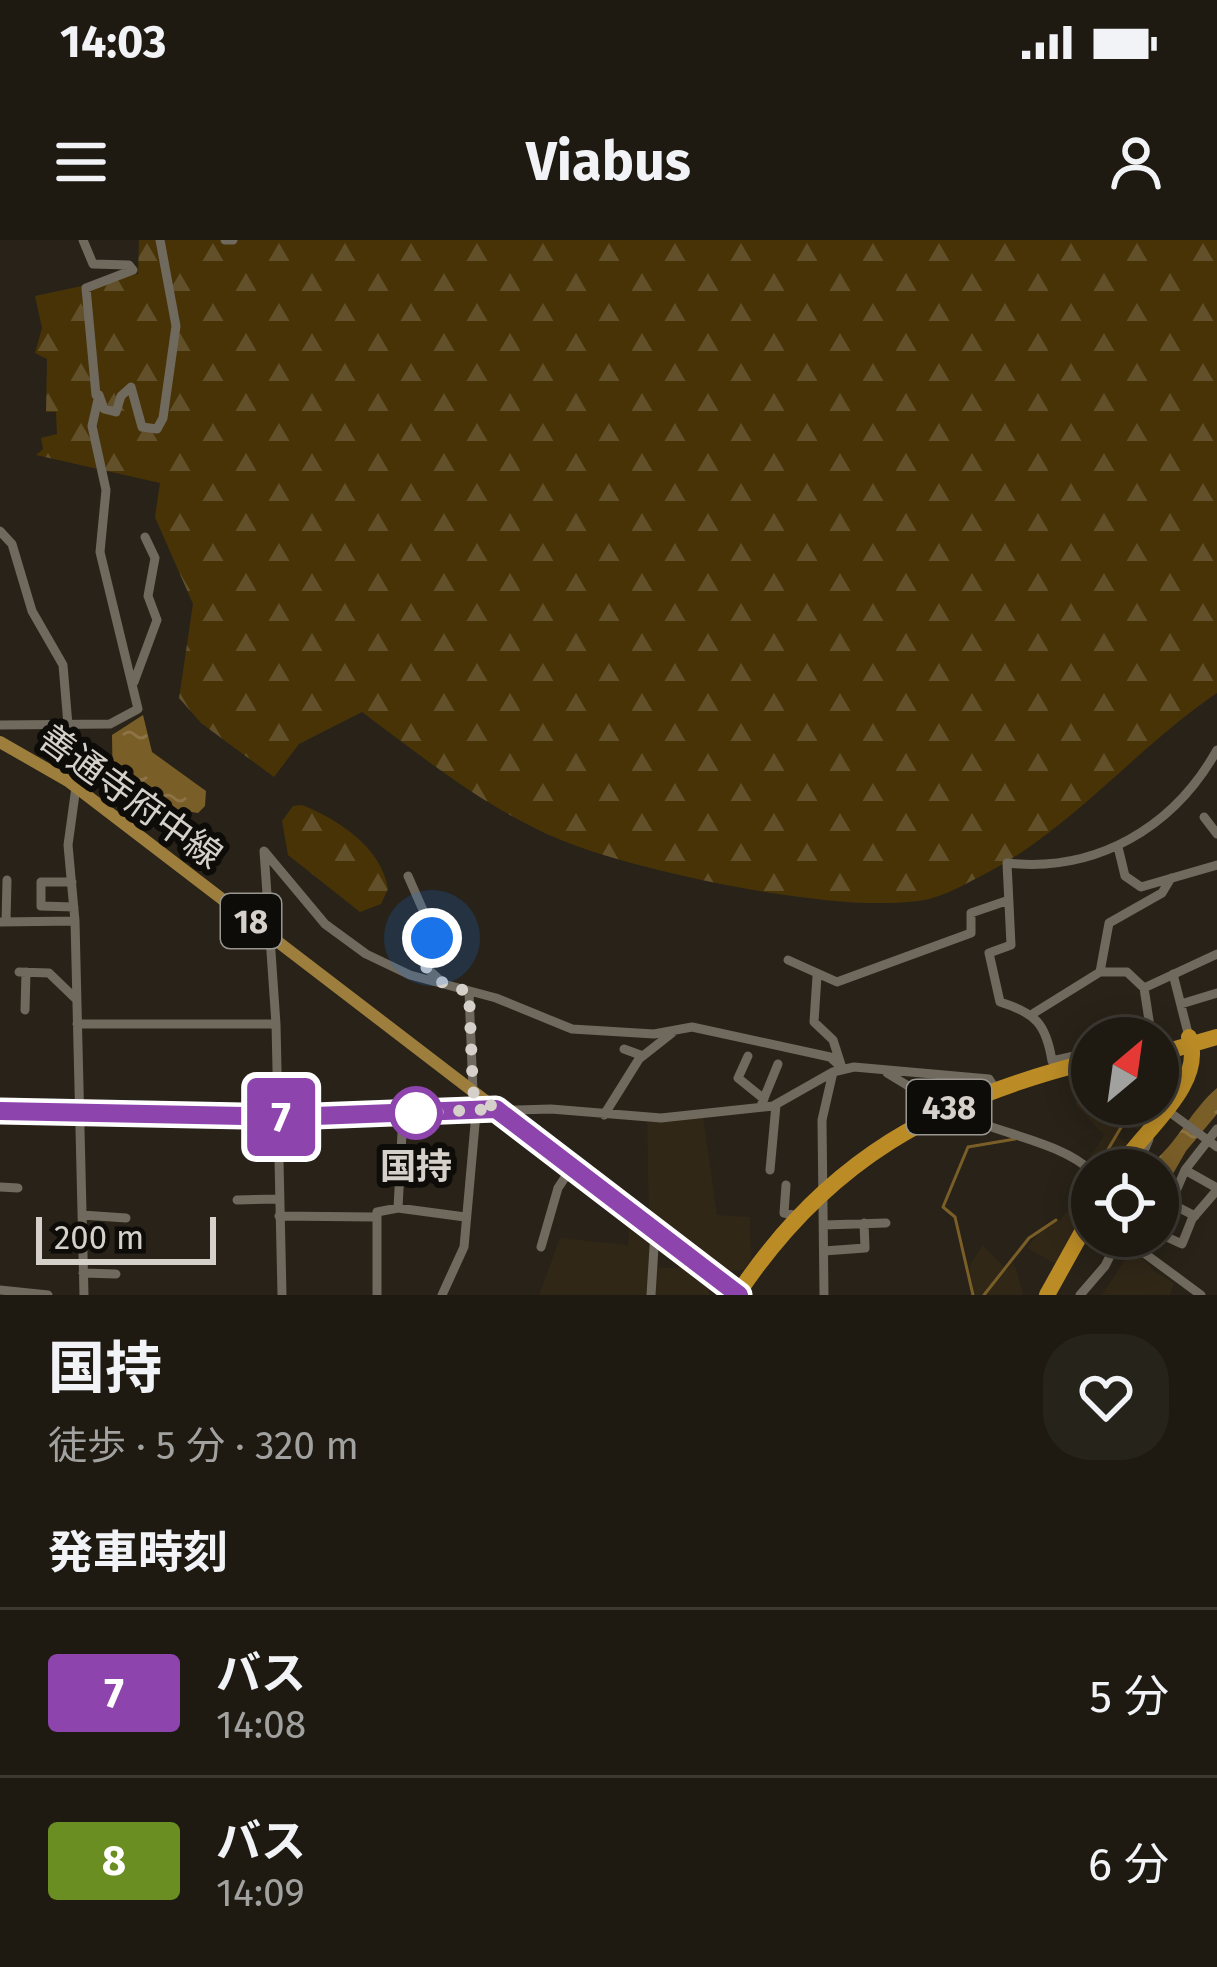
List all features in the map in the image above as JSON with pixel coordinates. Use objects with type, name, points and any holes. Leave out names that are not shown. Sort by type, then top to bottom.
[{"type":"highway","points":[[1179,1046],[1217,1028]]},
{"type":"highway","points":[[1179,1040],[1217,1037]]},
{"type":"highway","points":[[1179,1097],[1188,1080],[1191,1041]]},
{"type":"highway","name":"438","points":[[738,1295],[798,1216],[867,1154],[951,1111],[1071,1068]]},
{"type":"highway","points":[[1137,1149],[1159,1125]]},
{"type":"highway","name":"438","points":[[749,1295],[822,1198]]},
{"type":"highway","points":[[1047,1295],[1071,1252]]},
{"type":"main road","name":"善通寺府中線","points":[[0,742],[74,786],[738,1295]]},
{"type":"street","points":[[0,725],[110,724],[133,712],[139,700],[100,552],[106,490],[92,426],[96,395],[86,288],[133,270],[129,265],[93,264],[83,240]]},
{"type":"street","points":[[96,395],[110,413],[116,412],[121,396],[131,387],[142,428],[157,429],[163,418],[176,326],[160,240]]},
{"type":"street","points":[[0,530],[12,544],[32,611],[58,647],[72,724],[74,786],[68,845],[75,921],[84,1295]]},
{"type":"street","points":[[134,682],[157,620],[148,596],[155,558],[145,536]]},
{"type":"street","points":[[1071,1062],[1052,1061],[1046,1031],[1034,1013],[1000,1002],[995,993],[989,953],[1011,945],[1007,863],[1028,866],[1118,847],[1166,817],[1217,750]]},
{"type":"street","points":[[1204,817],[1217,835]]},
{"type":"street","points":[[1118,847],[1121,869],[1142,887],[1217,866]]},
{"type":"street","points":[[282,1295],[276,1024],[264,851],[336,933],[410,975],[572,1029],[710,1030],[830,1057],[838,1070]]},
{"type":"street","points":[[408,876],[426,917],[440,929],[432,938],[426,967],[444,984]]},
{"type":"street","points":[[1100,972],[1109,923],[1162,893],[1172,878]]},
{"type":"street","points":[[7,880],[3,922],[75,921]]},
{"type":"street","points":[[72,882],[41,882],[40,906],[74,907]]},
{"type":"street","points":[[788,960],[837,982],[971,933],[971,913],[1006,902]]},
{"type":"street","points":[[1144,988],[1217,954]]},
{"type":"street","points":[[25,1010],[23,972],[49,973],[76,1000]]},
{"type":"street","points":[[1034,1013],[1100,972],[1135,974],[1144,988],[1150,1017]]},
{"type":"street","points":[[1173,974],[1191,1041]]},
{"type":"street","points":[[817,976],[814,1022],[833,1040],[838,1070],[822,1120],[824,1295]]},
{"type":"street","points":[[469,992],[473,1092]]},
{"type":"street","points":[[1181,1004],[1217,993]]},
{"type":"street","points":[[77,1024],[276,1024]]},
{"type":"street","points":[[604,1115],[631,1069],[671,1033]]},
{"type":"street","points":[[624,1049],[644,1055]]},
{"type":"street","points":[[748,1056],[737,1078],[762,1104]]},
{"type":"street","points":[[615,1064],[631,1069]]},
{"type":"street","points":[[762,1104],[778,1064]]},
{"type":"street","points":[[0,1112],[276,1117],[496,1109],[661,1118],[776,1105],[838,1070],[989,1079],[997,1093]]},
{"type":"street","points":[[883,1070],[994,1133],[1023,1137],[1071,1161]]},
{"type":"street","points":[[770,1169],[776,1105]]},
{"type":"street","points":[[442,1295],[464,1247],[476,1113]]},
{"type":"street","points":[[398,1208],[403,1114]]},
{"type":"street","points":[[1179,1118],[1209,1142]]},
{"type":"street","points":[[1179,1182],[1217,1129]]},
{"type":"street","points":[[541,1246],[558,1188],[572,1167]]},
{"type":"street","points":[[1179,1243],[1217,1189],[1185,1171]]},
{"type":"street","points":[[786,1185],[784,1213],[798,1216]]},
{"type":"street","points":[[0,1187],[18,1188]]},
{"type":"street","points":[[237,1200],[279,1199]]},
{"type":"street","points":[[279,1216],[374,1216],[398,1208],[465,1216]]},
{"type":"street","points":[[1179,1208],[1195,1216]]},
{"type":"street","points":[[82,1215],[126,1218]]},
{"type":"street","points":[[374,1216],[377,1295]]},
{"type":"street","points":[[824,1251],[865,1248],[864,1223]]},
{"type":"street","points":[[824,1225],[882,1225]]},
{"type":"street","points":[[651,1295],[655,1231]]},
{"type":"street","points":[[839,1250],[840,1265]]},
{"type":"street","points":[[1080,1295],[1106,1257]]},
{"type":"street","points":[[1148,1257],[1201,1295]]},
{"type":"street","points":[[83,1273],[116,1274]]},
{"type":"street","points":[[0,1290],[48,1295]]},
{"type":"shaded area","points":[[703,1117],[717,1215],[750,1217],[751,1259],[744,1270],[722,1271],[649,1222],[647,1121]]},
{"type":"shaded area","points":[[1095,1125],[1122,1125],[1116,1136],[1128,1144],[1125,1149],[1095,1149],[1104,1135]]},
{"type":"shaded area","points":[[1071,1205],[1071,1240],[1057,1265],[1027,1248],[1045,1225],[1061,1219]]},
{"type":"shaded area","points":[[630,1218],[658,1240],[658,1268],[678,1268],[679,1256],[710,1278],[709,1295],[539,1295],[560,1238],[628,1245]]},
{"type":"shaded area","points":[[983,1245],[1007,1270],[1012,1263],[1016,1268],[1023,1295],[974,1295],[969,1266]]},
{"type":"shaded area","points":[[1127,1257],[1142,1257],[1174,1283],[1170,1295],[1102,1295]]},
{"type":"green space","points":[[139,240],[1217,240],[1217,693],[1012,858],[941,895],[893,903],[744,888],[640,865],[561,840],[483,799],[362,712],[299,744],[274,777],[201,723],[179,698],[193,604],[155,517],[160,483],[36,455],[43,449],[41,438],[57,434],[56,412],[46,412],[47,359],[35,353],[42,328],[35,296],[138,274]]},
{"type":"green space","points":[[302,805],[330,818],[368,848],[388,889],[381,904],[360,912],[288,855],[282,821],[293,806]]},
{"type":"water","points":[[143,715],[152,752],[206,791],[205,806],[198,813],[125,801],[113,792],[112,735]]},
{"type":"water","points":[[1217,1088],[1217,1114],[1179,1163],[1179,1149],[1166,1149]]},
{"type":"waterway","points":[[1108,1149],[1122,1125]]},
{"type":"waterway","points":[[973,1295],[955,1217],[943,1207],[968,1147],[1015,1139]]},
{"type":"waterway","points":[[984,1295],[1029,1238],[1056,1220]]},
{"type":"bus line","name":"7","points":[[0,1111],[289,1117],[496,1109],[739,1295]]},
{"type":"place","name":"国持","points":[[416,1113]]},
{"type":"route","points":[[416,1113],[496,1109],[473,1092],[475,1042],[469,992],[444,984],[426,967],[432,938]]}]
